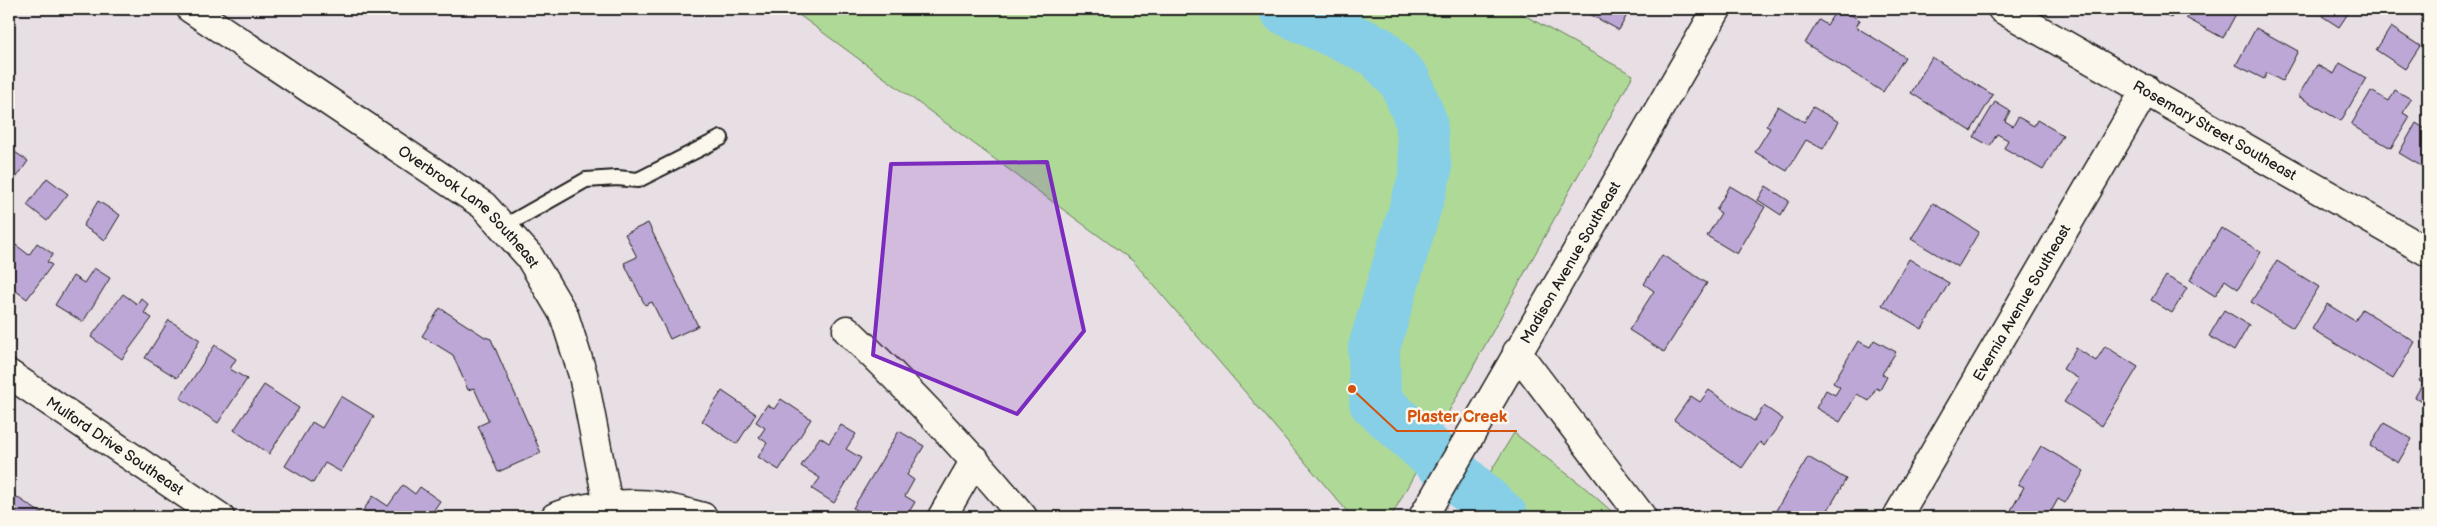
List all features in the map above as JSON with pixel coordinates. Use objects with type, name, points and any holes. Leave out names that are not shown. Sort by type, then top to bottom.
[{"type":"street","name":"Overbrook Lane Southeast","points":[[192,9],[483,205],[529,256],[564,315],[583,375],[608,505]]},
{"type":"street","name":"Madison Avenue Southeast","points":[[1423,517],[1717,9]]},
{"type":"street","name":"Rosemary Street Southeast","points":[[2002,9],[2428,252]]},
{"type":"street","name":"Evernia Avenue Southeast","points":[[1897,517],[2146,90]]},
{"type":"street","points":[[847,330],[881,362],[975,460],[1023,517]]},
{"type":"street","points":[[1517,352],[1642,517]]},
{"type":"street","name":"Mulford Drive Southeast","points":[[9,374],[220,517]]},
{"type":"street","points":[[942,517],[975,460]]},
{"type":"street","points":[[555,517],[563,513],[608,505],[656,505],[703,517]]},
{"type":"lane","points":[[503,227],[586,180],[617,178],[638,180],[721,138]]},
{"type":"highlighted area","points":[[1047,162],[1084,331],[1017,414],[873,355],[891,164]]},
{"type":"green space","points":[[791,9],[1513,9],[1633,75],[1391,517],[1352,517],[1133,261]]},
{"type":"green space","points":[[1514,433],[1583,486],[1618,517],[1463,517]]},
{"type":"building","points":[[1595,9],[1630,9],[1619,30],[1591,15]]},
{"type":"building","points":[[1837,9],[1841,9],[1860,20],[1856,27],[1905,57],[1883,92],[1805,43],[1819,20],[1827,25]]},
{"type":"building","points":[[2155,9],[2176,9],[2171,18]]},
{"type":"building","points":[[2191,9],[2238,10],[2223,38],[2186,18]]},
{"type":"building","points":[[2326,9],[2351,9],[2339,27],[2322,16]]},
{"type":"building","points":[[2391,27],[2420,46],[2405,69],[2376,50]]},
{"type":"building","points":[[2256,28],[2298,51],[2282,81],[2267,73],[2264,79],[2236,65]]},
{"type":"building","points":[[1932,57],[1993,95],[1971,131],[1911,93]]},
{"type":"building","points":[[2340,63],[2366,78],[2341,121],[2298,96],[2317,65],[2334,74]]},
{"type":"building","points":[[2395,90],[2411,99],[2403,113],[2410,117],[2391,148],[2351,125],[2371,91],[2389,101]]},
{"type":"building","points":[[1995,102],[2010,111],[2005,121],[2013,126],[2018,117],[2034,126],[2037,120],[2063,135],[2043,170],[2004,148],[2008,140],[1997,134],[1990,146],[1974,137]]},
{"type":"building","points":[[1778,106],[1804,122],[1813,107],[1839,122],[1823,149],[1806,140],[1787,171],[1755,152],[1770,128],[1766,126]]},
{"type":"building","points":[[2416,123],[2428,131],[2428,170],[2399,153]]},
{"type":"building","points":[[9,148],[28,161],[14,181],[9,178]]},
{"type":"building","points":[[47,178],[68,194],[47,221],[27,205]]},
{"type":"building","points":[[1730,186],[1765,207],[1737,254],[1707,236],[1721,213],[1716,210]]},
{"type":"building","points":[[1766,186],[1789,201],[1781,215],[1758,200]]},
{"type":"building","points":[[98,201],[120,215],[105,240],[83,226]]},
{"type":"building","points":[[1933,203],[1979,232],[1958,267],[1911,239]]},
{"type":"building","points":[[648,223],[698,326],[670,339],[652,302],[645,305],[624,263],[637,257],[625,234]]},
{"type":"building","points":[[2221,228],[2261,252],[2238,289],[2225,280],[2215,296],[2190,280]]},
{"type":"building","points":[[37,243],[53,254],[47,262],[52,265],[27,299],[9,286],[9,256],[16,245],[29,255]]},
{"type":"building","points":[[1662,255],[1707,283],[1664,352],[1629,330],[1654,291],[1644,284]]},
{"type":"building","points":[[1909,259],[1949,283],[1922,329],[1882,305]]},
{"type":"building","points":[[2277,261],[2319,287],[2293,328],[2251,302]]},
{"type":"building","points":[[94,268],[110,278],[83,322],[55,305],[73,276],[84,283]]},
{"type":"building","points":[[2166,276],[2187,288],[2172,313],[2151,300]]},
{"type":"building","points":[[123,294],[137,304],[141,298],[149,305],[144,313],[152,318],[122,359],[91,337]]},
{"type":"building","points":[[2327,304],[2355,321],[2362,309],[2415,342],[2393,379],[2312,329]]},
{"type":"building","points":[[440,308],[491,339],[541,453],[498,472],[478,426],[489,421],[474,388],[468,390],[453,355],[422,336]]},
{"type":"building","points":[[2224,310],[2249,325],[2234,351],[2209,336]]},
{"type":"building","points":[[169,320],[200,340],[177,378],[145,358]]},
{"type":"building","points":[[1874,340],[1896,352],[1882,374],[1887,377],[1880,390],[1876,388],[1869,401],[1857,394],[1840,422],[1816,408],[1826,390],[1835,395],[1840,387],[1833,383],[1858,341],[1870,347]]},
{"type":"building","points":[[215,345],[236,359],[230,369],[247,379],[218,423],[180,398]]},
{"type":"building","points":[[2105,346],[2138,367],[2102,426],[2064,402],[2079,379],[2063,369],[2076,348],[2096,361]]},
{"type":"building","points":[[2428,364],[2428,405],[2415,397],[2423,383],[2419,381]]},
{"type":"building","points":[[264,385],[299,408],[269,454],[234,430]]},
{"type":"building","points":[[1709,390],[1754,421],[1764,406],[1783,419],[1764,446],[1760,442],[1742,468],[1674,420],[1691,396],[1700,402]]},
{"type":"building","points":[[722,391],[756,414],[737,444],[702,421]]},
{"type":"building","points":[[341,396],[374,416],[341,472],[325,463],[313,483],[285,466],[312,422],[322,428]]},
{"type":"building","points":[[781,399],[811,419],[779,470],[758,457],[767,443],[759,437],[765,428],[756,422],[767,405],[774,409]]},
{"type":"building","points":[[2384,423],[2412,439],[2398,463],[2370,446]]},
{"type":"building","points":[[841,425],[856,434],[846,449],[861,458],[834,503],[812,489],[820,478],[801,466],[820,437],[829,443]]},
{"type":"building","points":[[899,431],[924,446],[907,475],[914,480],[905,496],[915,502],[906,517],[869,517],[853,508]]},
{"type":"building","points":[[2041,446],[2084,471],[2065,503],[2058,499],[2048,517],[2019,517],[2010,512],[2024,487],[2018,484]]},
{"type":"building","points":[[1808,457],[1846,479],[1824,517],[1772,517]]},
{"type":"building","points":[[403,485],[415,494],[420,487],[440,501],[429,517],[368,517],[362,512],[373,496],[388,506]]},
{"type":"building","points":[[9,492],[44,515],[43,517],[9,517]]},
{"type":"waterway","points":[[1285,9],[1378,52],[1405,81],[1421,121],[1426,171],[1374,348],[1375,402],[1502,517]]},
{"type":"place","name":"Plaster Creek","points":[[1352,389]]}]
